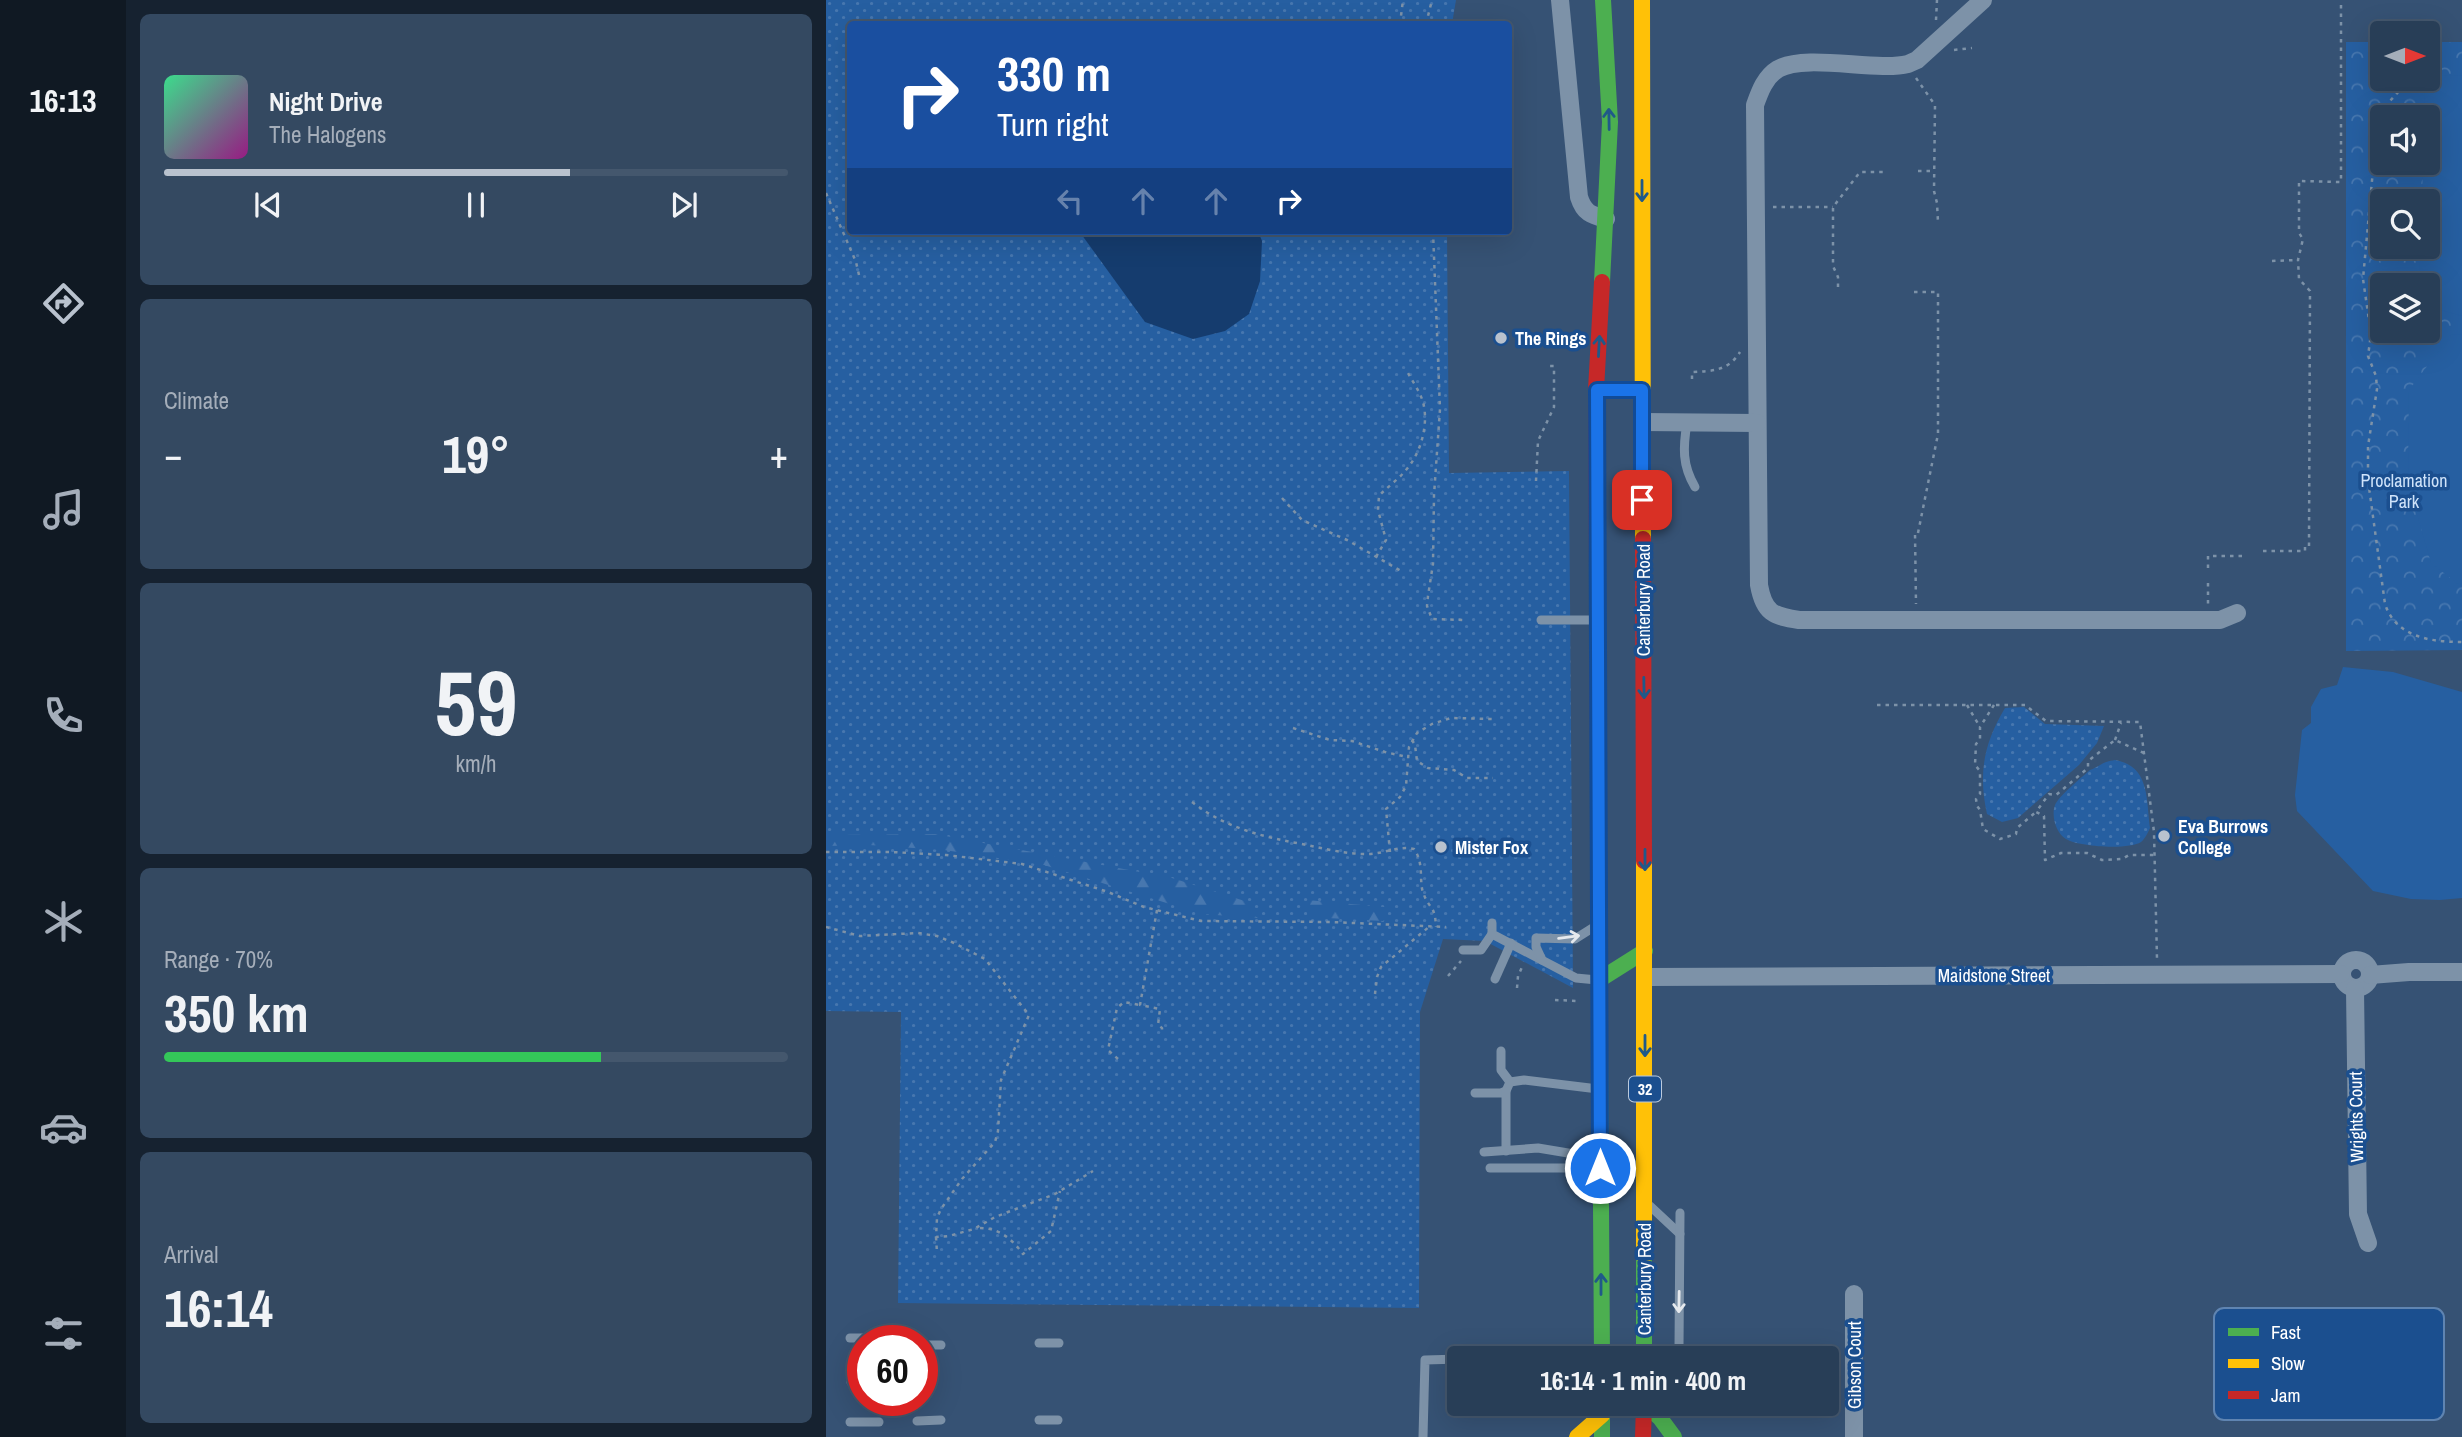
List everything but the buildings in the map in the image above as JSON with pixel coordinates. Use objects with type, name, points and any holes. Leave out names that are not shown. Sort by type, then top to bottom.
[{"type":"main road","points":[[1602,1346],[1598,620],[1610,122],[1603,0]]},
{"type":"main road","name":"Canterbury Road","points":[[1642,0],[1637,390],[1642,422],[1646,977],[1644,1346]]},
{"type":"main road","points":[[1599,980],[1645,951]]},
{"type":"main road","points":[[1577,1437],[1596,1416]]},
{"type":"main road","points":[[1602,1416],[1602,1437]]},
{"type":"main road","points":[[1643,1437],[1644,1416]]},
{"type":"main road","points":[[1658,1416],[1674,1437]]},
{"type":"street","points":[[1560,0],[1582,207],[1588,214],[1606,219]]},
{"type":"street","points":[[1983,0],[1917,60],[1905,65],[1785,66],[1764,83],[1755,105],[1759,585],[1762,600],[1768,610],[1780,617],[1799,620],[2220,620],[2238,612]]},
{"type":"street","points":[[1642,422],[1757,423]]},
{"type":"street","points":[[2356,959],[2367,964],[2370,975],[2365,985],[2355,989],[2345,984],[2342,974],[2346,964],[2356,959]]},
{"type":"street","points":[[2370,975],[2462,972]]},
{"type":"street","name":"Maidstone Street","points":[[1646,977],[2342,974]]},
{"type":"street","name":"Wrights Court","points":[[2355,989],[2358,1214],[2368,1243]]},
{"type":"street","name":"Gibson Court","points":[[1854,1294],[1854,1437]]},
{"type":"lane","points":[[1687,422],[1684,463],[1695,486]]},
{"type":"lane","points":[[1541,620],[1598,620]]},
{"type":"lane","points":[[1466,950],[1481,950],[1492,934],[1492,923]]},
{"type":"lane","points":[[1542,960],[1536,947],[1536,938],[1575,939],[1598,925]]},
{"type":"lane","points":[[1492,934],[1576,978],[1599,980]]},
{"type":"lane","points":[[1495,979],[1497,963],[1511,943]]},
{"type":"lane","points":[[1501,1051],[1501,1070],[1508,1086],[1506,1151]]},
{"type":"lane","points":[[1475,1093],[1501,1093],[1508,1086],[1524,1080],[1600,1089]]},
{"type":"lane","points":[[1484,1152],[1538,1148],[1600,1161]]},
{"type":"lane","points":[[1490,1168],[1600,1161]]},
{"type":"lane","name":"Canterbury Road","points":[[1644,1201],[1680,1234],[1679,1346]]},
{"type":"lane","points":[[1679,1213],[1680,1234]]},
{"type":"lane","points":[[1039,1343],[1059,1343]]},
{"type":"lane","points":[[1423,1437],[1424,1360],[1447,1359]]},
{"type":"lane","points":[[917,1420],[941,1420]]},
{"type":"lane","points":[[1039,1420],[1058,1420]]},
{"type":"lane","points":[[850,1422],[879,1422]]},
{"type":"path","points":[[1400,21],[1403,0]]},
{"type":"path","points":[[1427,21],[1432,0]]},
{"type":"path","points":[[2263,551],[2305,551],[2305,546],[2309,546],[2310,291],[2299,279],[2298,260],[2303,239],[2299,233],[2299,181],[2341,182],[2341,0]]},
{"type":"path","points":[[1945,52],[1972,48]]},
{"type":"path","points":[[1923,72],[1914,79],[1935,105],[1934,171],[1938,222]]},
{"type":"path","points":[[2399,91],[2379,119],[2371,176],[2363,279],[2371,334],[2368,356],[2376,376],[2377,389],[2368,446],[2368,480],[2385,604],[2391,619],[2408,632],[2429,640],[2462,642]]},
{"type":"path","points":[[1918,171],[1934,171]]},
{"type":"path","points":[[1838,287],[1838,277],[1833,266],[1833,208],[1860,172],[1884,172]]},
{"type":"path","points":[[826,193],[853,254],[859,275]]},
{"type":"path","points":[[1767,207],[1833,208]]},
{"type":"path","points":[[1433,235],[1440,421],[1434,495],[1433,564],[1427,606],[1432,619],[1465,620]]},
{"type":"path","points":[[2273,261],[2298,260]]},
{"type":"path","points":[[1914,292],[1938,292],[1938,434],[1918,533]]},
{"type":"path","points":[[1692,379],[1692,372],[1721,370],[1736,359],[1743,348]]},
{"type":"path","points":[[1536,481],[1538,440],[1554,407],[1554,366],[1549,366]]},
{"type":"path","points":[[1376,557],[1386,540],[1378,510],[1379,496],[1413,461],[1423,433],[1423,404],[1408,373]]},
{"type":"path","points":[[1282,498],[1302,520],[1347,540],[1401,571]]},
{"type":"path","points":[[2208,568],[2208,556],[2242,556]]},
{"type":"path","points":[[1877,705],[2025,705],[2046,721],[2140,722],[2155,855],[2157,959]]},
{"type":"path","points":[[1967,705],[1980,727],[1975,765],[1980,771],[1980,794],[1976,799],[1976,806],[1980,810],[1983,829],[2000,839],[2016,834],[2017,828],[2036,813],[2049,794],[2056,795],[2088,768],[2088,761],[2115,740],[2122,722]]},
{"type":"path","points":[[1980,727],[1994,705]]},
{"type":"path","points":[[1390,852],[1386,813],[1406,786],[1407,757],[1412,740],[1421,730],[1446,719],[1493,719]]},
{"type":"path","points":[[1293,728],[1330,740],[1352,741],[1407,757]]},
{"type":"path","points":[[1412,740],[1417,761],[1422,766],[1450,769],[1467,778],[1493,778]]},
{"type":"path","points":[[2115,740],[2144,753]]},
{"type":"path","points":[[1192,802],[1217,820],[1259,836],[1355,854],[1409,848],[1417,854],[1424,894],[1435,912],[1436,927]]},
{"type":"path","points":[[2036,813],[2044,816],[2045,860],[2061,853],[2087,853],[2102,860],[2122,859],[2129,855],[2155,855]]},
{"type":"path","points":[[826,852],[946,855],[1022,864],[1157,910],[1201,921],[1446,927]]},
{"type":"path","points":[[1140,1005],[1157,910]]},
{"type":"path","points":[[1375,994],[1381,967],[1430,926]]},
{"type":"path","points":[[826,927],[852,935],[876,937],[911,933],[937,936],[954,943],[985,958],[1029,1015],[1001,1080],[995,1142],[962,1178],[941,1209],[937,1218],[937,1253]]},
{"type":"path","points":[[1448,976],[1466,950]]},
{"type":"path","points":[[1517,988],[1518,976],[1530,953]]},
{"type":"path","points":[[1555,1000],[1578,1001]]},
{"type":"path","points":[[1118,1059],[1108,1050],[1117,1008],[1124,1002],[1160,1009],[1158,1025],[1162,1028],[1162,1034]]},
{"type":"path","points":[[936,1237],[976,1228],[995,1217],[1060,1191],[1093,1171]]},
{"type":"path","points":[[976,1228],[989,1228],[999,1232],[1015,1243],[1023,1254],[1051,1231],[1060,1191]]},
{"type":"green space","points":[[826,0],[1456,0],[1452,21],[847,21],[847,235],[1447,235],[1449,473],[1569,471],[1573,988],[1485,941],[1443,939],[1420,1012],[1419,1308],[898,1303],[901,1012],[826,1011]]},
{"type":"green space","name":"Proclamation Park","points":[[2346,42],[2370,42],[2370,91],[2440,91],[2440,42],[2462,42],[2462,650],[2346,651]]},
{"type":"green space","points":[[2440,75],[2462,76],[2462,316],[2440,310],[2440,273],[2419,273],[2420,259],[2440,259],[2440,189],[2422,189],[2423,175],[2440,175],[2440,105],[2424,105],[2425,91],[2440,91]]},
{"type":"green space","points":[[2462,334],[2462,587],[2431,563],[2408,483],[2409,390],[2451,335]]},
{"type":"green space","points":[[2343,667],[2393,672],[2462,692],[2462,898],[2411,899],[2373,891],[2297,811],[2295,795],[2302,730],[2311,723],[2311,707],[2321,689],[2337,685]]},
{"type":"green space","points":[[2024,707],[2045,724],[2104,726],[2097,743],[2079,765],[2018,818],[2002,822],[1987,814],[1983,785],[1985,759],[1992,734],[2005,708]]},
{"type":"green space","points":[[2115,760],[2135,769],[2144,785],[2150,828],[2145,837],[2135,844],[2115,847],[2082,844],[2066,839],[2057,829],[2054,819],[2057,801],[2090,770]]},
{"type":"green space","points":[[935,834],[1172,878],[1251,903],[1253,915],[1258,918],[1202,914],[1044,865],[944,850],[869,845],[826,846],[826,835]]},
{"type":"green space","points":[[1307,900],[1384,907],[1388,910],[1388,916],[1383,921],[1309,917],[1307,913],[1310,903]]},
{"type":"shaded area","points":[[1082,235],[1260,235],[1262,241],[1260,281],[1249,314],[1225,331],[1193,339],[1145,322]]},
{"type":"traffic: fast","points":[[1602,282],[1610,122],[1603,0]]},
{"type":"traffic: fast","points":[[1598,744],[1602,1346]]},
{"type":"traffic: fast","points":[[1599,980],[1645,951]]},
{"type":"traffic: fast","points":[[1644,1256],[1644,1346]]},
{"type":"traffic: fast","points":[[1602,1416],[1602,1437]]},
{"type":"traffic: fast","points":[[1658,1416],[1674,1437]]},
{"type":"traffic: slow","points":[[1642,0],[1643,539]]},
{"type":"traffic: slow","points":[[1644,861],[1644,1256]]},
{"type":"traffic: slow","points":[[1577,1437],[1601,1416]]},
{"type":"traffic: jam","points":[[1598,744],[1596,390],[1602,282]]},
{"type":"traffic: jam","points":[[1643,539],[1644,861]]},
{"type":"traffic: jam","points":[[1643,1437],[1644,1416]]},
{"type":"place","name":"The Rings","points":[[1501,338]]},
{"type":"place","name":"Eva Burrows College","points":[[2164,836]]},
{"type":"place","name":"Mister Fox","points":[[1441,847]]},
{"type":"route","points":[[1600,1168],[1597,390],[1642,390],[1642,500]]}]
